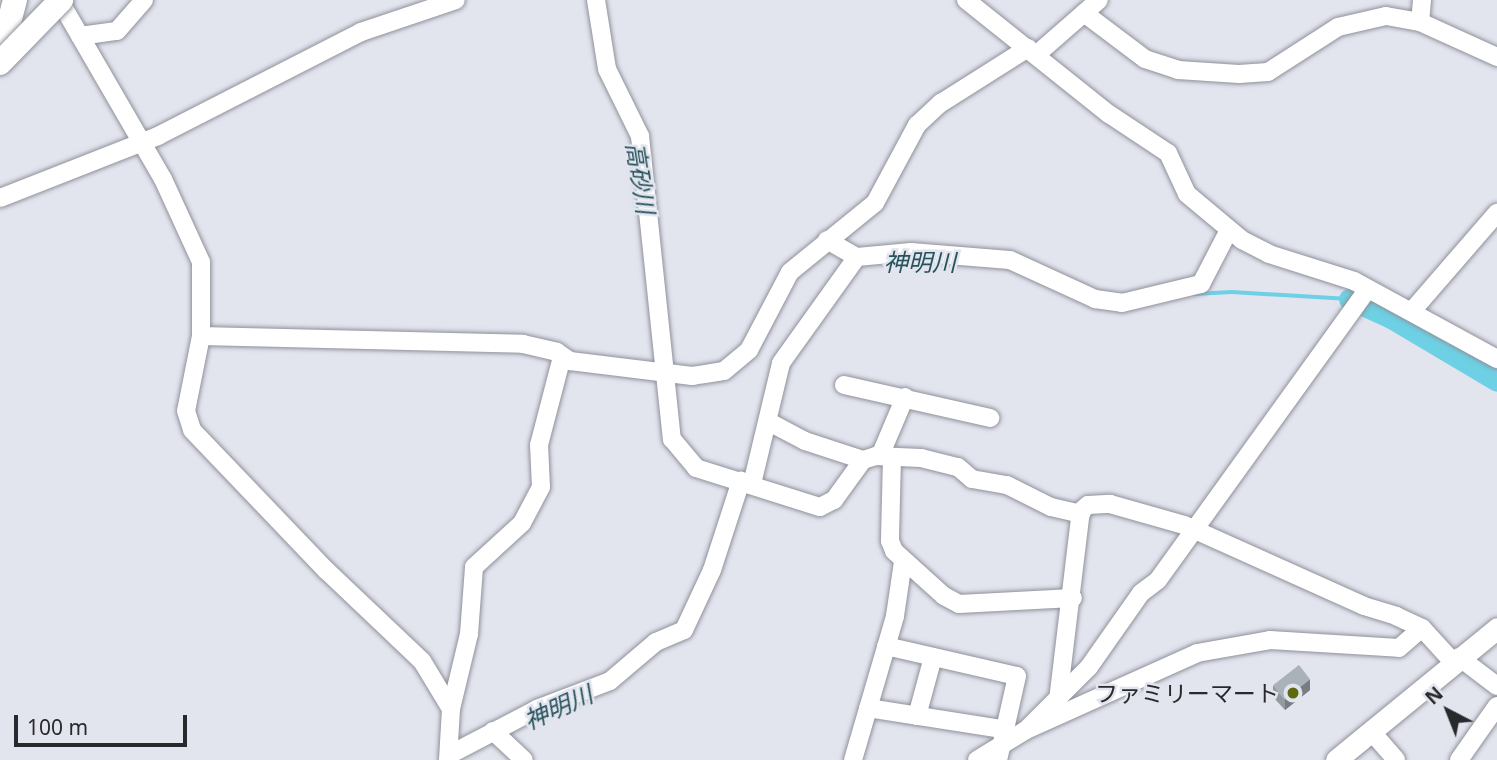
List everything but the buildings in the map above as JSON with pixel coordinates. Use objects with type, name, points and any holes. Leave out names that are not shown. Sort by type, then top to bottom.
[{"type":"highway","points":[[0,57],[15,0]]},
{"type":"highway","points":[[0,63],[61,0]]},
{"type":"main road","points":[[1336,760],[1497,628]]},
{"type":"street","points":[[55,0],[80,36],[143,143],[201,262],[201,337],[186,411],[192,430],[326,570],[422,661],[451,709]]},
{"type":"street","points":[[80,36],[117,31],[144,0]]},
{"type":"street","points":[[0,198],[143,143],[361,32],[456,0]]},
{"type":"street","points":[[596,0],[607,69],[640,135],[653,228],[662,373],[672,439],[696,468],[827,506],[878,457],[905,397]]},
{"type":"street","points":[[966,0],[1109,114],[1168,153],[1187,194],[1230,230],[1269,254],[1368,289],[1497,359]]},
{"type":"street","points":[[201,337],[523,344],[570,362],[711,376],[737,362],[749,350],[790,272],[827,240],[864,216],[875,203],[917,125],[929,112],[1033,51],[1099,0]]},
{"type":"street","points":[[1420,22],[1422,0]]},
{"type":"street","points":[[1084,13],[1146,59],[1178,70],[1239,74],[1268,72],[1338,27],[1386,16],[1420,22],[1465,46],[1496,54]]},
{"type":"street","points":[[1412,311],[1497,213]]},
{"type":"street","points":[[827,240],[857,257],[911,252],[1010,260],[1095,299],[1122,303],[1201,284],[1230,230]]},
{"type":"street","points":[[449,757],[493,731],[610,681],[656,642],[684,630],[712,570],[769,422],[787,353],[857,257]]},
{"type":"street","points":[[1026,730],[1089,667],[1141,593],[1158,580],[1196,531],[1368,289]]},
{"type":"street","points":[[449,757],[451,709],[469,634],[474,567],[522,523],[541,487],[539,445],[562,357]]},
{"type":"street","points":[[844,385],[990,418]]},
{"type":"street","points":[[769,422],[805,441],[878,457],[958,467],[972,479],[1007,485],[1051,507],[1081,514]]},
{"type":"street","points":[[878,457],[890,541],[903,562],[959,604],[1073,598]]},
{"type":"street","points":[[1058,700],[1073,598],[1081,514],[1088,505],[1110,505],[1196,531],[1422,628],[1455,660],[1497,686]]},
{"type":"street","points":[[853,760],[886,646],[903,562]]},
{"type":"street","points":[[977,760],[1026,730],[1221,646],[1270,640],[1399,648],[1422,628]]},
{"type":"street","points":[[886,646],[1017,676],[1001,744]]},
{"type":"street","points":[[917,716],[933,657]]},
{"type":"street","points":[[1459,760],[1497,706]]},
{"type":"street","points":[[868,708],[917,716],[1001,744]]},
{"type":"street","points":[[493,731],[524,760]]},
{"type":"street","points":[[1371,731],[1395,760]]},
{"type":"waterway","name":"神明川","points":[[1194,294],[1232,292],[1349,299]]},
{"type":"waterway","name":"神明川","points":[[1349,299],[1391,318],[1497,381]]},
{"type":"place","name":"ファミリーマート","points":[[1293,693]]},
{"type":"water label","name":"高砂川","points":[[641,178]]}]
